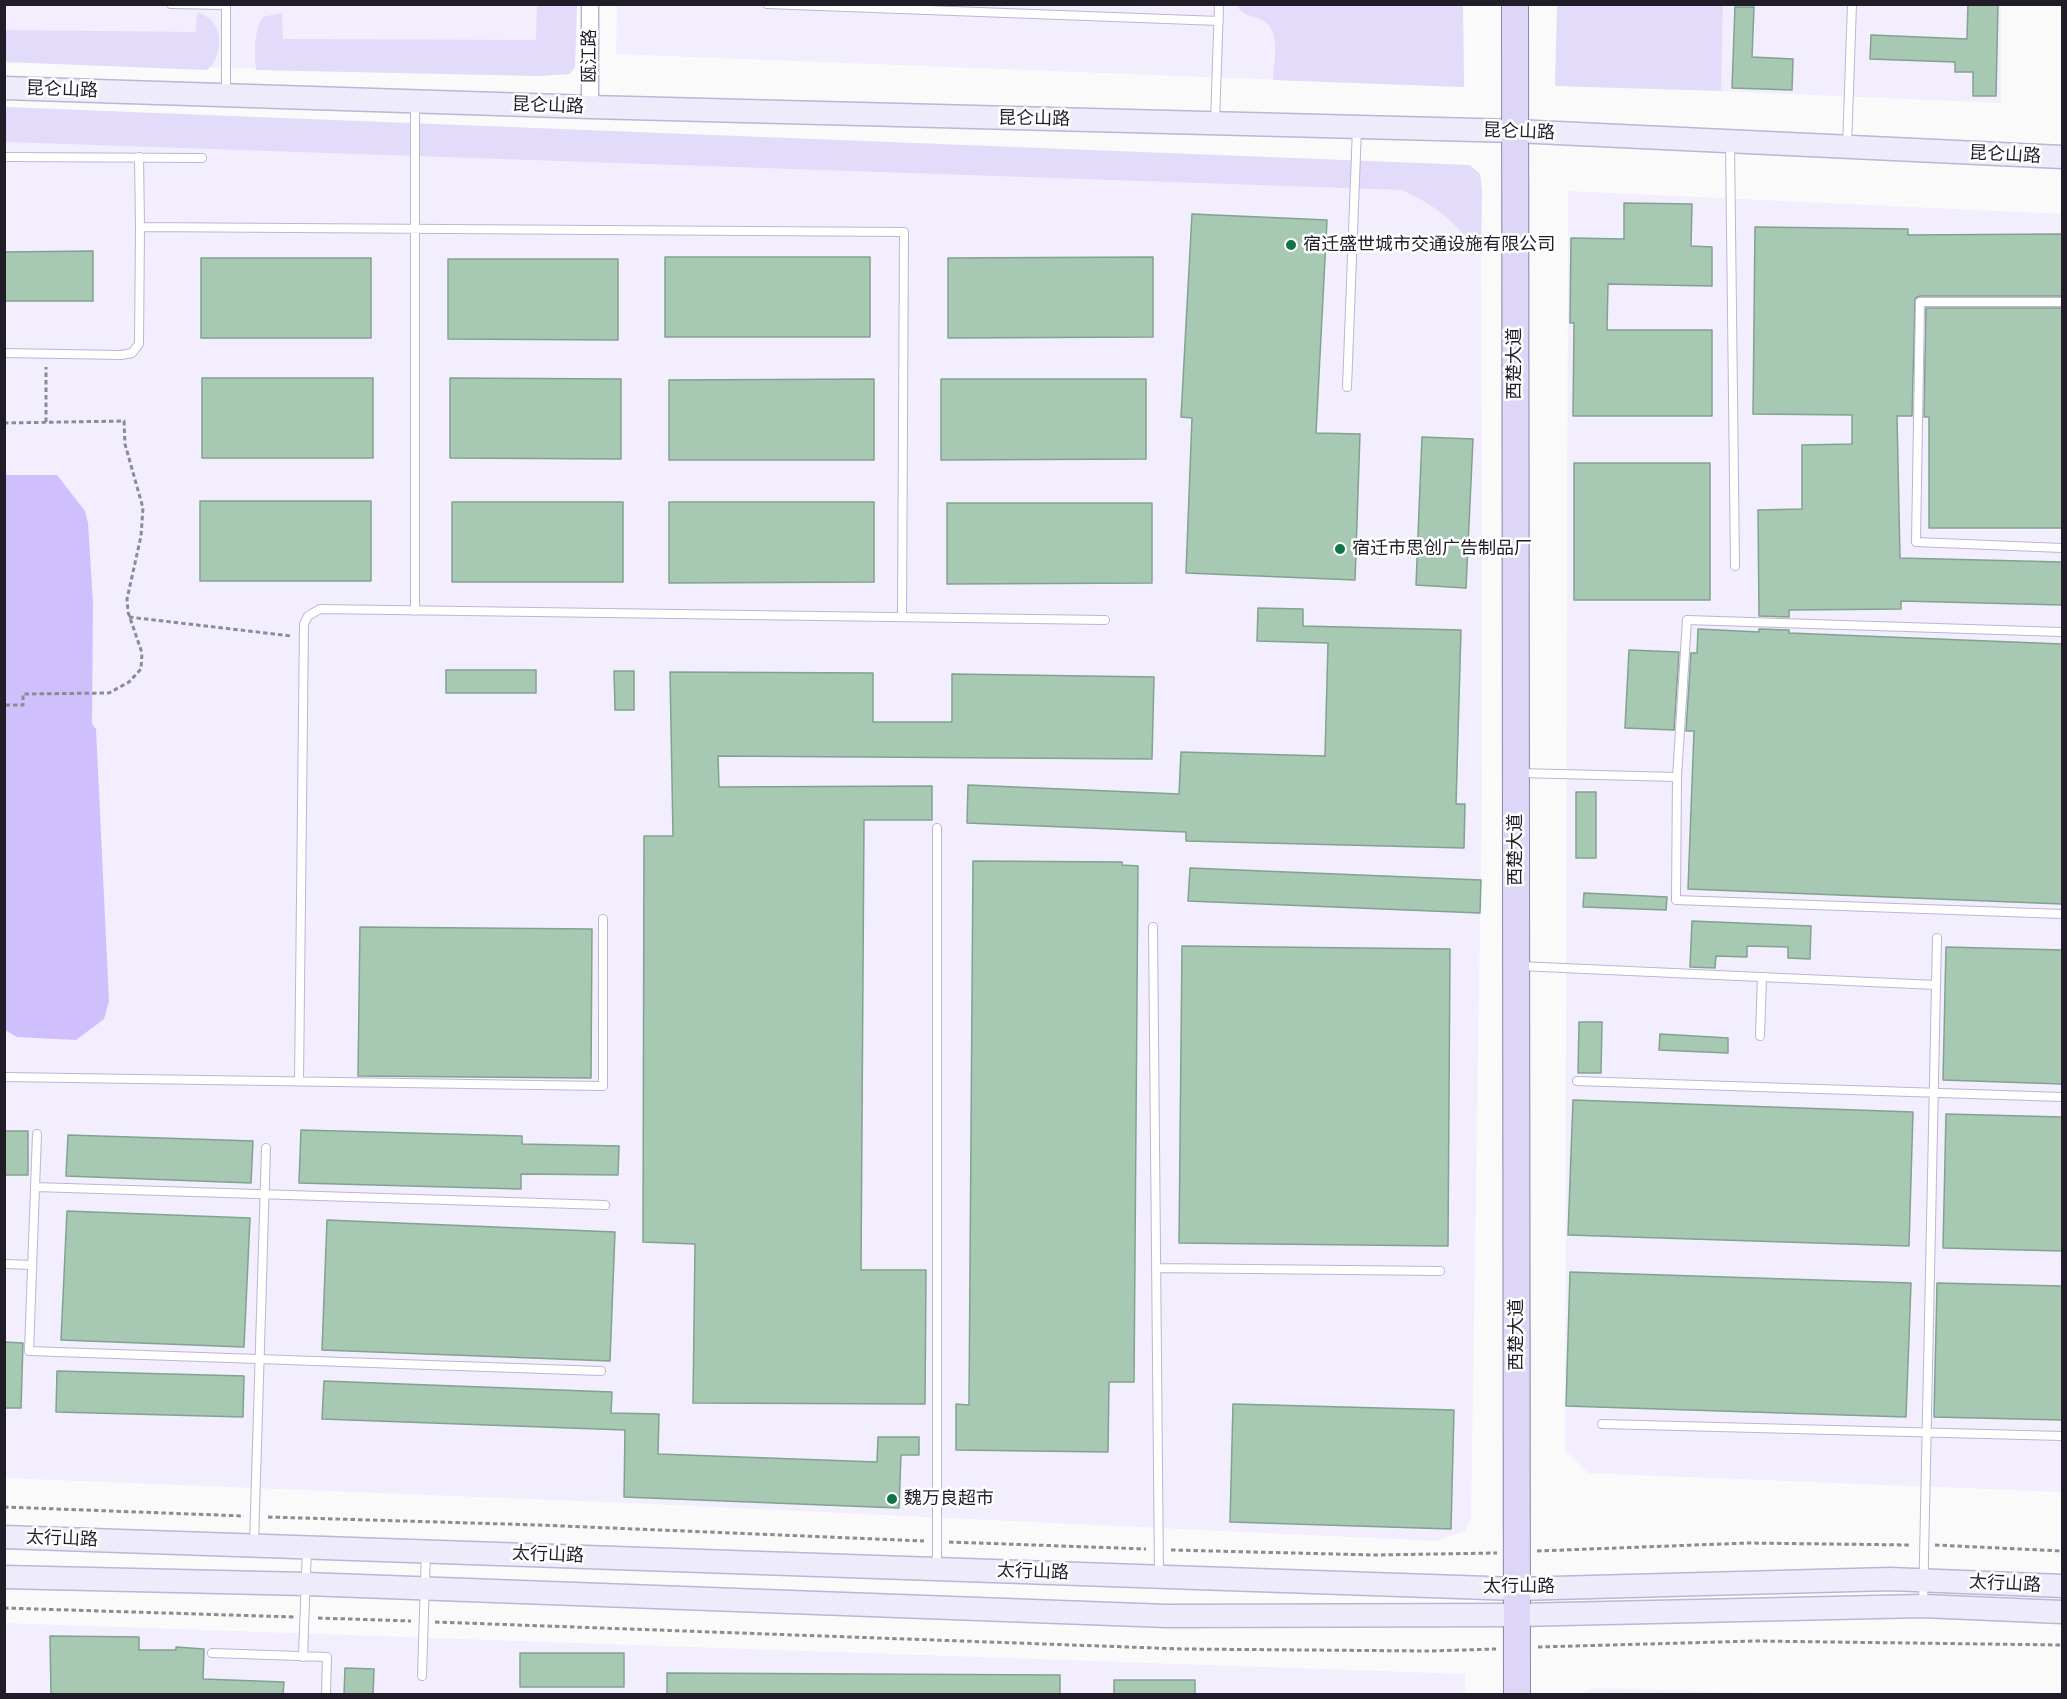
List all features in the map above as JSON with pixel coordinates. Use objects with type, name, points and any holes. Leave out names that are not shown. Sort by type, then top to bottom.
[{"type":"main road","name":"西楚大道","points":[[1515,4],[1517,1695]]},
{"type":"street","name":"瓯江路","points":[[590,4],[590,107]]},
{"type":"street","name":"昆仑山路","points":[[4,88],[590,107],[1515,131],[2062,157]]},
{"type":"street","name":"太行山路","points":[[4,1537],[1517,1589],[1923,1580],[2062,1586]]},
{"type":"street","name":"太行山路","points":[[4,1577],[306,1584],[1167,1616],[1517,1615],[1923,1606],[2062,1612]]},
{"type":"lane","points":[[171,4],[226,5],[226,96]]},
{"type":"lane","points":[[767,4],[1219,21]]},
{"type":"lane","points":[[1215,123],[1220,4]]},
{"type":"lane","points":[[1847,147],[1852,4]]},
{"type":"lane","points":[[415,102],[415,611]]},
{"type":"lane","points":[[1347,387],[1358,127]]},
{"type":"lane","points":[[1730,142],[1735,566]]},
{"type":"lane","points":[[4,157],[202,158]]},
{"type":"lane","points":[[4,353],[121,355],[132,353],[139,344],[139,157]]},
{"type":"lane","points":[[140,227],[904,231],[902,617]]},
{"type":"lane","points":[[2062,302],[1920,302],[1916,542],[2062,548]]},
{"type":"lane","points":[[299,1081],[304,624],[308,616],[320,609],[1105,620]]},
{"type":"lane","points":[[2062,632],[1687,620],[1677,777],[1676,900],[2062,914]]},
{"type":"lane","points":[[1516,773],[1677,777]]},
{"type":"lane","points":[[937,828],[937,1569]]},
{"type":"lane","points":[[4,1077],[603,1086],[603,919]]},
{"type":"lane","points":[[1153,927],[1159,1576]]},
{"type":"lane","points":[[1923,1606],[1937,938]]},
{"type":"lane","points":[[1516,966],[1936,985]]},
{"type":"lane","points":[[1760,1036],[1762,977]]},
{"type":"lane","points":[[1577,1081],[2062,1097]]},
{"type":"lane","points":[[37,1134],[29,1351],[601,1371]]},
{"type":"lane","points":[[254,1545],[266,1148]]},
{"type":"lane","points":[[35,1187],[605,1204]]},
{"type":"lane","points":[[4,1264],[32,1264]]},
{"type":"lane","points":[[1156,1268],[1440,1272]]},
{"type":"lane","points":[[1602,1424],[2062,1436]]},
{"type":"lane","points":[[303,1657],[307,1547]]},
{"type":"lane","points":[[422,1676],[426,1551]]},
{"type":"lane","points":[[212,1653],[327,1657],[326,1695]]},
{"type":"path","points":[[46,354],[46,422]]},
{"type":"path","points":[[4,423],[124,421],[125,444],[143,508],[141,536],[127,599],[129,617],[142,653],[141,669],[119,689],[98,694],[23,694],[23,705],[4,705]]},
{"type":"path","points":[[129,617],[304,638]]},
{"type":"path","points":[[4,1507],[539,1525],[1158,1550],[1375,1555],[1517,1552],[1671,1544],[1924,1545],[2062,1551]]},
{"type":"path","points":[[4,1608],[1183,1648],[1430,1651],[1754,1641],[2062,1645]]},
{"type":"shaded area","points":[[5,5],[577,5],[575,67],[570,74],[539,76],[5,62]]},
{"type":"shaded area","points":[[537,5],[577,5],[575,67],[570,74],[539,76],[256,70],[256,36],[263,17],[282,13],[283,39],[536,40]]},
{"type":"shaded area","points":[[617,5],[1463,5],[1464,87],[616,54]]},
{"type":"shaded area","points":[[1236,5],[1463,5],[1464,87],[1273,80],[1275,46],[1271,29],[1267,23],[1244,13]]},
{"type":"shaded area","points":[[1557,5],[1723,5],[1721,91],[1555,86]]},
{"type":"shaded area","points":[[1723,5],[2001,5],[2001,103],[1721,91]]},
{"type":"shaded area","points":[[197,12],[210,19],[219,38],[218,52],[207,70],[5,62],[5,30],[196,32]]},
{"type":"shaded area","points":[[5,107],[1470,165],[1480,174],[1482,189],[1481,255],[1446,216],[1426,202],[1401,190],[5,142]]},
{"type":"shaded area","points":[[5,142],[1401,190],[1428,201],[1452,222],[1481,255],[1482,793],[1471,1519],[1465,1531],[1436,1541],[629,1503],[5,1478]]},
{"type":"shaded area","points":[[1568,191],[2062,214],[2062,1492],[1588,1473],[1565,1450]]},
{"type":"shaded area","points":[[5,475],[57,475],[85,511],[88,523],[93,603],[92,724],[96,729],[109,1001],[104,1019],[76,1040],[17,1037],[5,1030]]},
{"type":"shaded area","points":[[4,1623],[1465,1674],[1465,1694],[5,1694]]},
{"type":"shaded area","points":[[1592,1688],[1803,1694],[1581,1694]]},
{"type":"building","points":[[1968,4],[1998,4],[1996,96],[1973,96],[1973,72],[1955,72],[1955,62],[1870,59],[1871,35],[1967,39]]},
{"type":"building","points":[[1735,7],[1754,7],[1752,57],[1793,59],[1792,90],[1732,88]]},
{"type":"building","points":[[1624,203],[1692,204],[1691,246],[1712,247],[1712,286],[1608,284],[1607,330],[1712,330],[1712,416],[1573,416],[1574,323],[1570,323],[1571,238],[1624,239]]},
{"type":"building","points":[[1192,214],[1327,220],[1316,433],[1360,434],[1355,580],[1186,573],[1192,418],[1181,417]]},
{"type":"building","points":[[1755,227],[1908,229],[1908,235],[2062,234],[2062,296],[1920,296],[1915,298],[1912,416],[1897,416],[1900,558],[2062,562],[2062,605],[1901,601],[1901,609],[1789,610],[1789,617],[1759,616],[1758,510],[1802,509],[1802,445],[1852,444],[1852,415],[1753,414]]},
{"type":"building","points":[[93,251],[93,301],[4,301],[4,252]]},
{"type":"building","points":[[665,257],[870,257],[870,337],[665,337]]},
{"type":"building","points":[[1153,257],[1153,337],[948,338],[948,258]]},
{"type":"building","points":[[201,258],[371,258],[371,338],[201,338]]},
{"type":"building","points":[[448,259],[618,259],[618,340],[448,339]]},
{"type":"building","points":[[1926,308],[2062,308],[2062,528],[1929,528],[1929,417],[1924,417]]},
{"type":"building","points":[[202,378],[373,378],[373,458],[202,458]]},
{"type":"building","points":[[450,378],[621,379],[621,459],[450,458]]},
{"type":"building","points":[[874,379],[874,460],[669,460],[669,380]]},
{"type":"building","points":[[941,379],[1146,379],[1146,459],[941,460]]},
{"type":"building","points":[[1422,437],[1473,439],[1466,588],[1416,585]]},
{"type":"building","points":[[1574,463],[1710,463],[1710,600],[1574,600]]},
{"type":"building","points":[[200,501],[371,501],[371,581],[200,581]]},
{"type":"building","points":[[452,502],[623,502],[623,582],[452,582]]},
{"type":"building","points":[[669,502],[874,502],[874,582],[669,583]]},
{"type":"building","points":[[947,503],[1152,503],[1152,583],[947,584]]},
{"type":"building","points":[[1258,608],[1303,609],[1303,626],[1461,630],[1456,804],[1465,804],[1464,848],[1186,841],[1186,832],[967,823],[968,785],[1179,794],[1181,752],[1325,756],[1328,643],[1257,641]]},
{"type":"building","points":[[1698,629],[1759,632],[1759,629],[1789,630],[1789,633],[2062,644],[2062,904],[1688,889],[1694,731],[1686,731],[1691,653],[1697,653]]},
{"type":"building","points":[[1629,650],[1679,652],[1674,730],[1625,728]]},
{"type":"building","points":[[446,670],[536,670],[536,693],[446,693]]},
{"type":"building","points":[[614,671],[634,671],[634,710],[615,710]]},
{"type":"building","points":[[670,672],[873,673],[873,722],[952,722],[952,674],[1154,677],[1152,759],[718,756],[719,787],[932,786],[932,820],[864,820],[861,1270],[926,1270],[925,1404],[693,1403],[695,1244],[643,1242],[644,836],[673,836]]},
{"type":"building","points":[[1576,792],[1596,792],[1596,858],[1576,858]]},
{"type":"building","points":[[973,861],[1122,862],[1122,865],[1138,866],[1134,1382],[1109,1382],[1108,1452],[956,1450],[956,1404],[969,1405]]},
{"type":"building","points":[[1190,868],[1481,880],[1480,913],[1188,901]]},
{"type":"building","points":[[1584,893],[1667,897],[1666,910],[1583,907]]},
{"type":"building","points":[[1692,921],[1811,926],[1810,959],[1788,958],[1788,947],[1747,946],[1747,957],[1716,956],[1715,968],[1690,967]]},
{"type":"building","points":[[360,927],[592,929],[591,1078],[358,1076]]},
{"type":"building","points":[[1182,946],[1450,949],[1448,1246],[1179,1243]]},
{"type":"building","points":[[1946,947],[2062,950],[2062,1084],[1943,1080]]},
{"type":"building","points":[[1579,1022],[1602,1022],[1601,1073],[1578,1073]]},
{"type":"building","points":[[1660,1034],[1728,1038],[1728,1053],[1659,1050]]},
{"type":"building","points":[[1573,1100],[1913,1112],[1909,1246],[1568,1235]]},
{"type":"building","points":[[1946,1114],[2062,1117],[2062,1251],[1943,1248]]},
{"type":"building","points":[[301,1130],[522,1136],[522,1144],[619,1146],[618,1175],[521,1174],[521,1189],[299,1183]]},
{"type":"building","points":[[4,1131],[28,1131],[28,1175],[4,1175]]},
{"type":"building","points":[[68,1135],[253,1141],[251,1183],[66,1176]]},
{"type":"building","points":[[67,1211],[250,1218],[244,1347],[61,1340]]},
{"type":"building","points":[[327,1220],[615,1232],[610,1361],[322,1350]]},
{"type":"building","points":[[1570,1272],[1911,1283],[1906,1417],[1566,1406]]},
{"type":"building","points":[[1937,1283],[2062,1286],[2062,1420],[1934,1417]]},
{"type":"building","points":[[4,1342],[23,1343],[21,1408],[4,1408]]},
{"type":"building","points":[[57,1371],[244,1376],[243,1417],[56,1412]]},
{"type":"building","points":[[324,1381],[612,1392],[611,1413],[659,1414],[658,1454],[877,1462],[878,1437],[919,1437],[919,1455],[901,1455],[899,1508],[624,1497],[625,1430],[322,1419]]},
{"type":"building","points":[[1233,1404],[1454,1410],[1451,1529],[1230,1522]]},
{"type":"building","points":[[50,1636],[139,1637],[139,1650],[176,1650],[176,1647],[204,1649],[203,1679],[284,1682],[283,1695],[51,1695]]},
{"type":"building","points":[[520,1653],[624,1653],[624,1687],[520,1687]]},
{"type":"building","points":[[345,1668],[374,1669],[373,1695],[344,1695]]},
{"type":"building","points":[[667,1673],[1060,1675],[1060,1695],[667,1695]]},
{"type":"building","points":[[1114,1680],[1195,1680],[1195,1695],[1114,1695]]},
{"type":"place","name":"宿迁盛世城市交通设施有限公司","points":[[1291,245]]},
{"type":"place","name":"宿迁市思创广告制品厂","points":[[1340,549]]},
{"type":"place","name":"魏万良超市","points":[[892,1499]]}]
